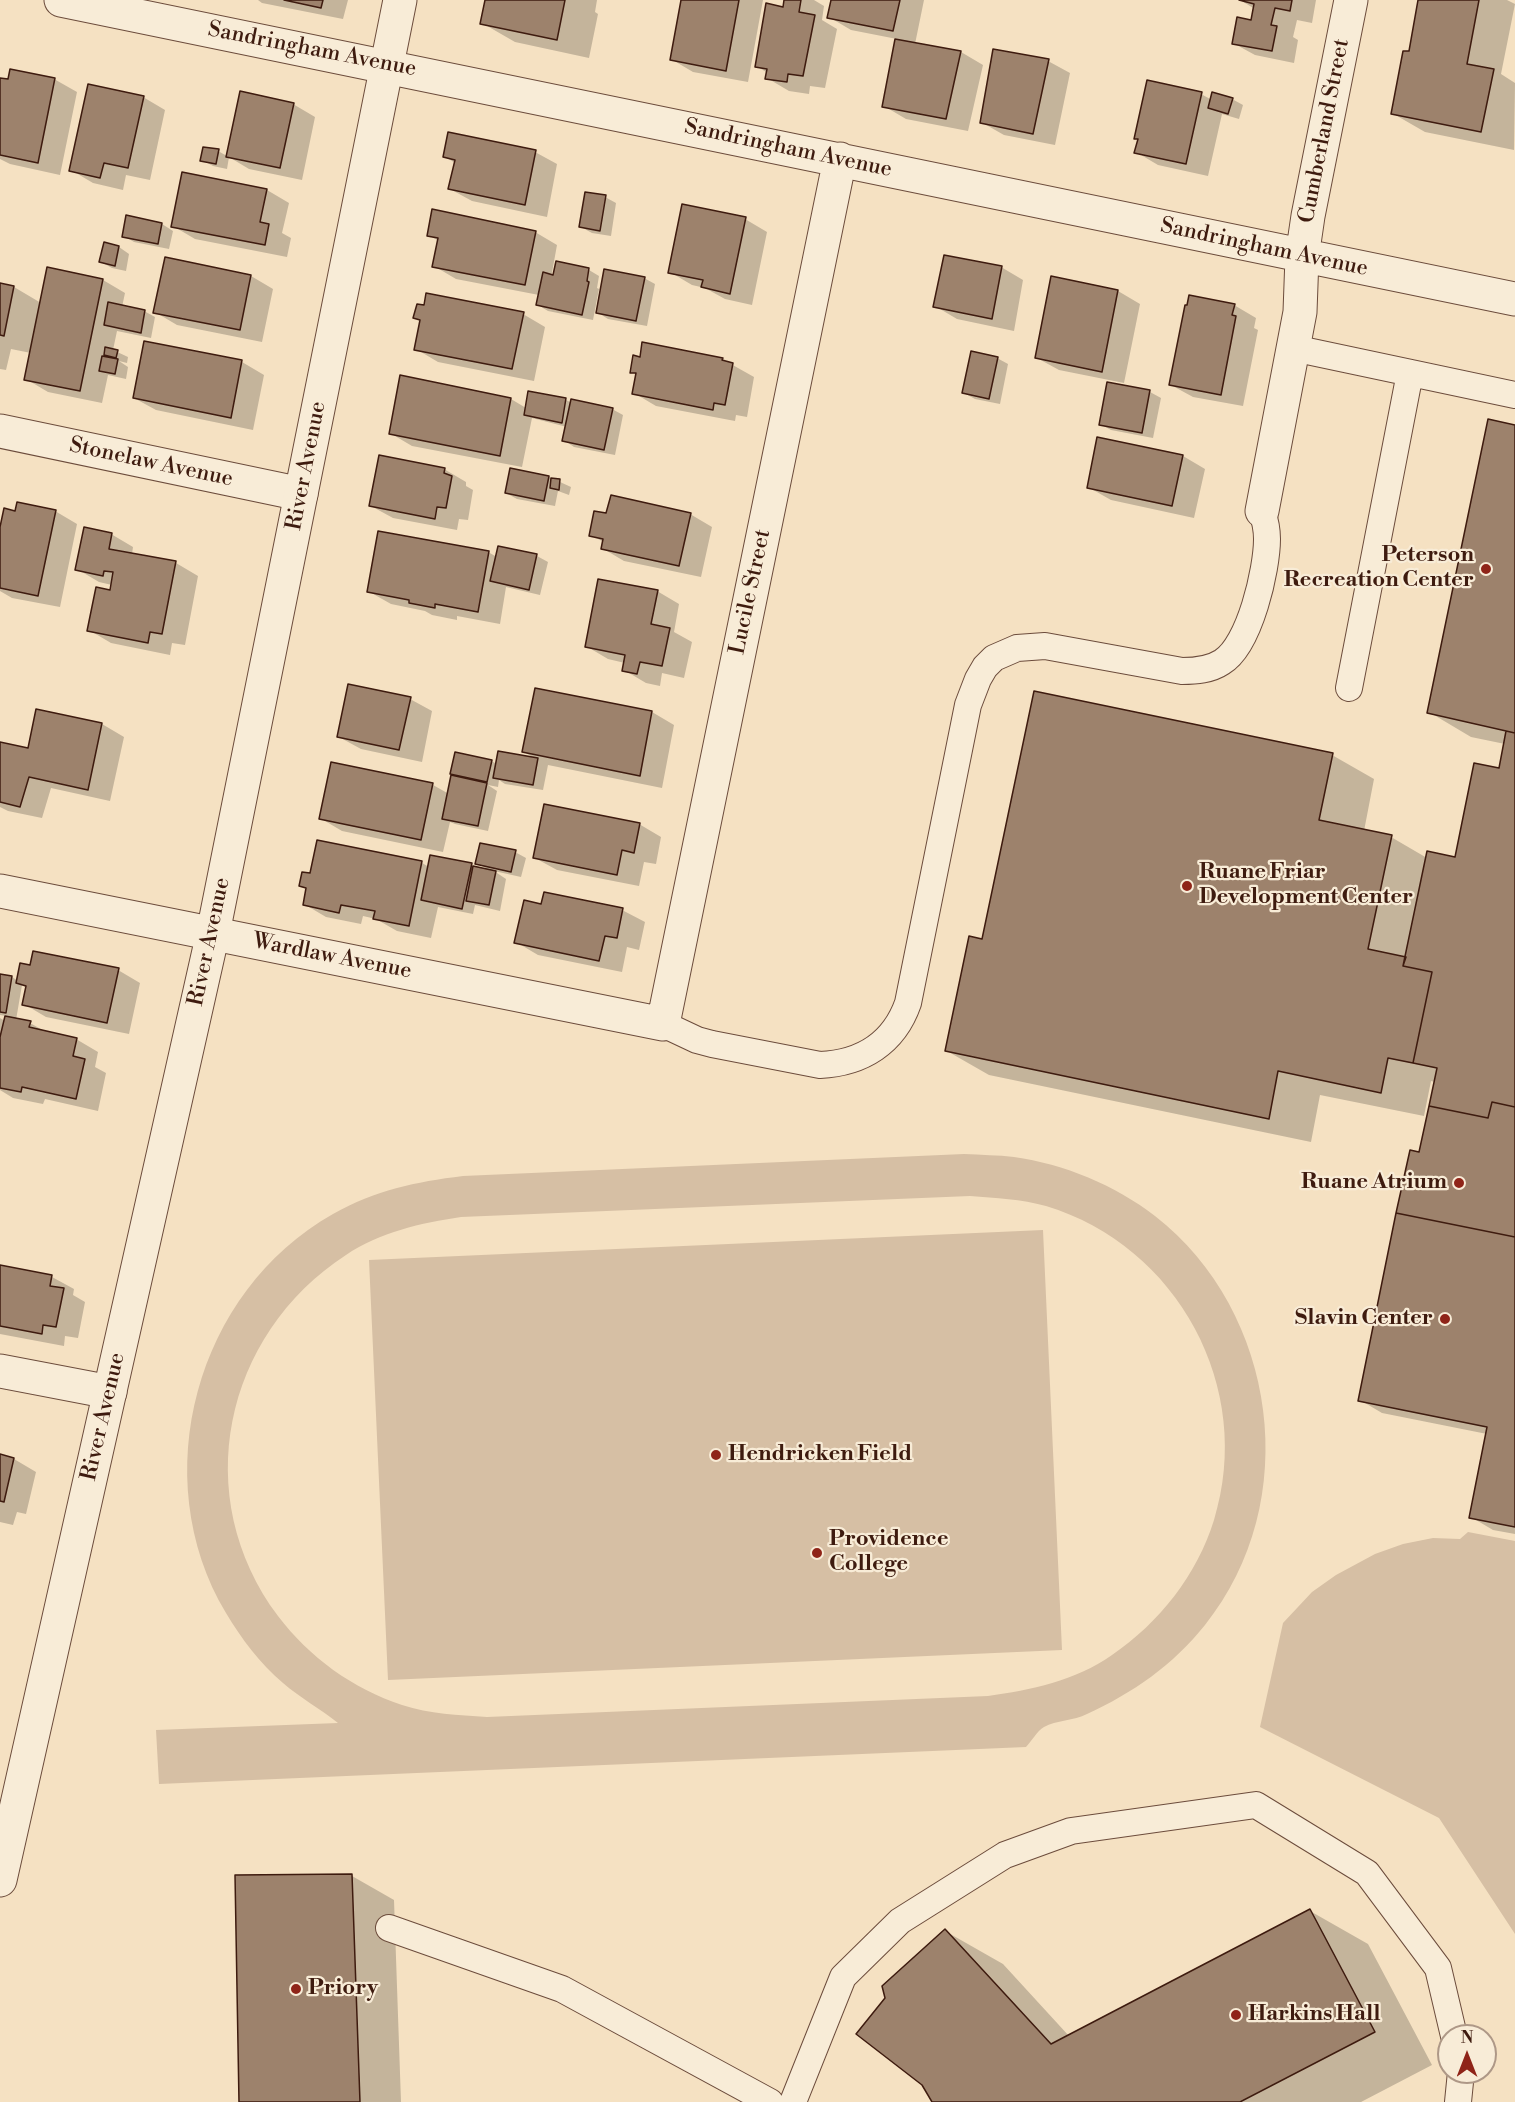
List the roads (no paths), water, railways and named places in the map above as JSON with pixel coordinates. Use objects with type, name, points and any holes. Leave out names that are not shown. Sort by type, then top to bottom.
[{"type":"street","name":"Sandringham Avenue","points":[[61,0],[387,64],[1302,257],[1515,299]]},
{"type":"street","name":"River Avenue","points":[[1,1873],[213,933],[400,0]]},
{"type":"street","name":"Cumberland Street","points":[[1262,511],[1300,312],[1302,257],[1308,216],[1351,0]]},
{"type":"street","name":"Lucile Street","points":[[663,1024],[840,159]]},
{"type":"street","name":"Stonelaw Avenue","points":[[0,431],[301,494]]},
{"type":"street","name":"Wardlaw Avenue","points":[[0,891],[663,1024]]},
{"type":"street","points":[[0,1371],[110,1392]]},
{"type":"lane","points":[[1293,348],[1515,395]]},
{"type":"lane","points":[[1349,688],[1410,373]]},
{"type":"lane","points":[[663,1024],[689,1037],[712,1044],[820,1065],[857,1059],[877,1047],[899,1024],[908,1003],[968,705],[985,667],[1004,652],[1031,646],[1059,648],[1182,671],[1196,671],[1223,662],[1242,639],[1256,604],[1267,547],[1266,524],[1262,511]]},
{"type":"lane","points":[[793,2102],[843,1977],[900,1921],[1005,1856],[1071,1831],[1256,1805],[1366,1873],[1438,1968],[1451,2024]]},
{"type":"lane","points":[[389,1928],[561,1989],[770,2102]]},
{"type":"lane","points":[[1458,2102],[1460,2084]]},
{"type":"place","name":"Peterson Recreation Center","points":[[1486,569]]},
{"type":"place","name":"Ruane Friar Development Center","points":[[1187,886]]},
{"type":"place","name":"Ruane Atrium","points":[[1459,1183]]},
{"type":"place","name":"Slavin Center","points":[[1445,1319]]},
{"type":"place","name":"Hendricken Field","points":[[716,1455]]},
{"type":"place","name":"Providence College","points":[[817,1553]]},
{"type":"place","name":"Priory","points":[[296,1989]]},
{"type":"place","name":"Harkins Hall","points":[[1236,2015]]}]
